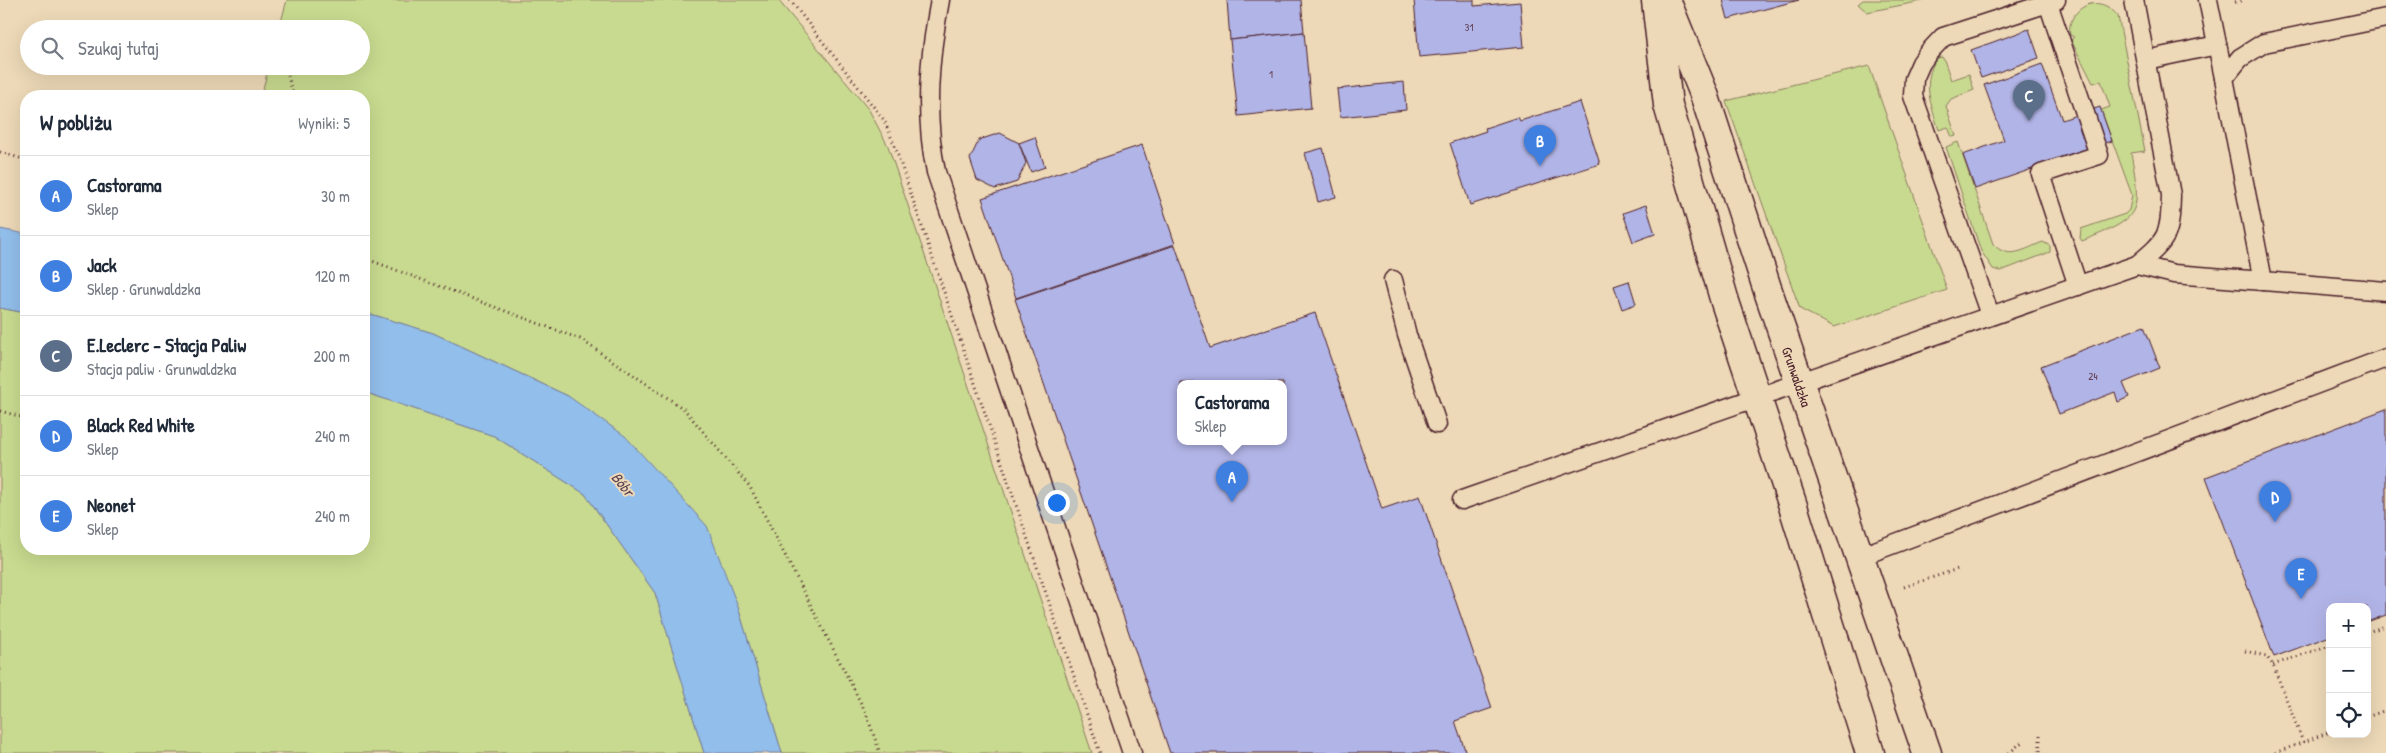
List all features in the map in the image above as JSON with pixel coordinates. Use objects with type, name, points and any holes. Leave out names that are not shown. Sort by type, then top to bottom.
[{"type":"street","points":[[1656,0],[1668,105],[1725,302],[1792,502],[1870,753]]},
{"type":"street","name":"Grunwaldzka","points":[[1666,0],[1712,92],[1800,383],[1927,753]]},
{"type":"lane","points":[[940,0],[932,41],[928,100],[930,140],[936,172],[1132,753]]},
{"type":"lane","points":[[1462,500],[1756,396],[1800,383],[2137,265],[2162,244],[2170,224],[2171,195],[2134,0]]},
{"type":"lane","points":[[2208,0],[2262,281]]},
{"type":"lane","points":[[1990,316],[1913,96],[1914,79],[1921,63],[1943,37],[2052,2],[2099,154],[2042,174],[2078,286]]},
{"type":"lane","points":[[2224,78],[2240,58],[2264,42],[2386,18]]},
{"type":"lane","points":[[2146,60],[2217,45]]},
{"type":"lane","points":[[2137,265],[2174,274],[2386,291]]},
{"type":"lane","points":[[1393,280],[1407,335],[1437,424]]},
{"type":"lane","points":[[1859,556],[2386,358]]},
{"type":"path","points":[[790,0],[884,120],[894,144],[1100,753]]},
{"type":"path","points":[[288,75],[292,90]]},
{"type":"path","points":[[0,152],[20,158]]},
{"type":"path","points":[[370,260],[580,339],[684,409],[750,487],[866,714],[880,753]]},
{"type":"path","points":[[0,411],[20,416]]},
{"type":"path","points":[[1898,589],[1958,569]]},
{"type":"path","points":[[2371,631],[2386,626]]},
{"type":"path","points":[[2273,665],[2326,646]]},
{"type":"path","points":[[2245,651],[2266,656],[2273,665],[2303,742]]},
{"type":"path","points":[[2371,716],[2386,710]]},
{"type":"path","points":[[2275,753],[2326,733]]},
{"type":"path","points":[[2040,734],[2040,753]]},
{"type":"path","points":[[2009,753],[2022,742]]},
{"type":"green space","points":[[287,0],[778,0],[869,110],[888,146],[1092,753],[782,753],[738,607],[568,396],[433,333],[370,314],[370,90],[263,90],[267,75],[370,75],[370,20],[281,20]]},
{"type":"green space","points":[[1863,0],[1927,0],[1867,12],[1858,4]]},
{"type":"green space","points":[[2090,4],[2106,6],[2118,16],[2145,151],[2131,153],[2136,189],[2136,202],[2133,211],[2116,226],[2082,241],[2080,238],[2081,229],[2125,214],[2129,210],[2132,195],[2101,110],[2110,107],[2101,81],[2093,83],[2071,40],[2074,37],[2070,35],[2069,30],[2074,16]]},
{"type":"green space","points":[[1942,57],[1951,80],[1969,74],[1974,90],[1951,99],[1946,106],[1956,136],[1952,137],[1948,127],[1939,130],[1929,94],[1929,76],[1932,67],[1937,58]]},
{"type":"green space","points":[[1869,66],[1947,290],[1834,327],[1800,309],[1726,101]]},
{"type":"green space","points":[[1958,142],[1993,244],[2005,252],[2011,253],[2043,242],[2050,246],[2050,252],[2001,271],[1993,269],[1981,251],[1946,147]]},
{"type":"green space","points":[[0,308],[20,312],[20,555],[370,555],[370,394],[494,436],[585,494],[655,593],[704,753],[0,753]]},
{"type":"water","points":[[0,229],[20,233],[20,312],[0,308]]},
{"type":"water","name":"Bóbr","points":[[370,314],[433,333],[568,396],[625,436],[707,526],[738,607],[782,753],[704,753],[655,593],[585,494],[494,436],[370,394]]},
{"type":"building","points":[[1227,0],[1301,0],[1304,32],[1230,40]]},
{"type":"building","points":[[1414,0],[1474,0],[1474,6],[1520,2],[1524,47],[1419,57]]},
{"type":"building","points":[[1723,0],[1799,0],[1728,19]]},
{"type":"building","points":[[2029,29],[2039,58],[1981,78],[1971,50]]},
{"type":"building","points":[[1304,32],[1311,108],[1238,116],[1230,40]]},
{"type":"building","points":[[2042,64],[2062,120],[2100,107],[2112,141],[1975,189],[1963,155],[2004,140],[1984,85]]},
{"type":"building","points":[[1404,82],[1406,110],[1340,117],[1337,89]]},
{"type":"building","points":[[1580,102],[1600,164],[1470,205],[1450,143],[1486,131],[1485,128],[1518,117],[1520,121]]},
{"type":"building","points":[[1000,133],[1019,143],[1026,163],[1017,182],[995,189],[977,180],[970,159],[979,140]]},
{"type":"building","points":[[1035,137],[1045,167],[1031,172],[1019,143]]},
{"type":"building","points":[[1142,145],[1175,244],[1016,298],[982,198]]},
{"type":"building","points":[[1323,148],[1336,197],[1318,202],[1305,153]]},
{"type":"building","points":[[1646,205],[1655,234],[1633,242],[1623,213]]},
{"type":"building","points":[[1175,245],[1210,348],[1315,313],[1382,509],[1420,496],[1492,708],[1455,721],[1466,753],[1170,753],[1015,299]]},
{"type":"building","points":[[1629,281],[1636,304],[1622,309],[1614,286]]},
{"type":"building","points":[[2144,326],[2160,368],[2123,383],[2129,397],[2118,402],[2115,392],[2059,414],[2041,366]]},
{"type":"building","points":[[2386,409],[2386,615],[2371,621],[2371,603],[2326,603],[2326,638],[2274,657],[2206,477]]},
{"type":"place","name":"E.Leclerc - Stacja Paliw","points":[[2029,121]]},
{"type":"place","name":"Jack","points":[[1540,166]]},
{"type":"place","name":"Castorama","points":[[1232,502]]},
{"type":"place","name":"Black Red White","points":[[2275,522]]},
{"type":"place","name":"Neonet","points":[[2301,599]]}]
